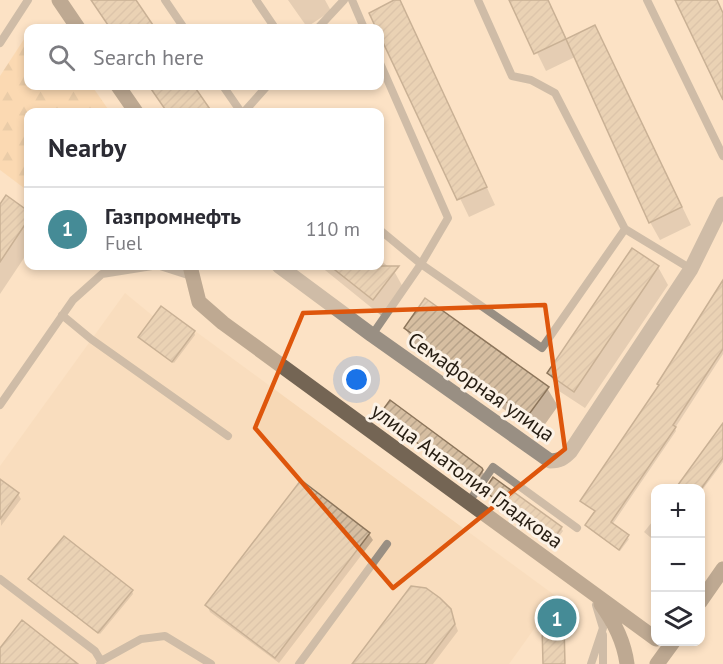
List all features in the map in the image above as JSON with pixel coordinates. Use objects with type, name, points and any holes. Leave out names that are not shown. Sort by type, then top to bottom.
[{"type":"main road","points":[[59,0],[75,24]]},
{"type":"main road","points":[[121,90],[133,108]]},
{"type":"main road","name":"улица Анатолия Гладкова","points":[[191,271],[199,302],[223,323],[651,633]]},
{"type":"main road","points":[[705,595],[723,569]]},
{"type":"main road","points":[[592,592],[613,620],[625,648],[627,664]]},
{"type":"main road","points":[[657,664],[663,646]]},
{"type":"street","name":"Семафорная улица","points":[[284,270],[550,462],[557,461],[570,452],[691,268],[723,204]]},
{"type":"lane","points":[[0,43],[28,0]]},
{"type":"lane","points":[[165,0],[181,24]]},
{"type":"lane","points":[[256,0],[272,24]]},
{"type":"lane","points":[[322,24],[344,0]]},
{"type":"lane","points":[[352,0],[362,24]]},
{"type":"lane","points":[[478,0],[512,76],[531,80],[555,93],[625,229],[691,268]]},
{"type":"lane","points":[[647,0],[723,156]]},
{"type":"lane","points":[[372,335],[421,264],[448,218],[384,72]]},
{"type":"lane","points":[[226,90],[239,108]]},
{"type":"lane","points":[[246,108],[263,90]]},
{"type":"lane","points":[[384,233],[421,264],[542,348],[625,229]]},
{"type":"lane","points":[[0,405],[73,300],[102,274],[127,270]]},
{"type":"lane","points":[[62,315],[91,339],[228,436]]},
{"type":"lane","points":[[468,502],[493,467],[577,528]]},
{"type":"lane","points":[[299,664],[387,544]]},
{"type":"lane","points":[[0,579],[95,651],[101,663],[141,639],[165,636],[211,664]]},
{"type":"lane","points":[[592,592],[603,628],[603,664]]},
{"type":"lane","points":[[591,664],[603,628]]},
{"type":"highlighted area","points":[[545,305],[565,449],[393,588],[255,428],[303,313]]},
{"type":"shaded area","points":[[125,293],[153,316],[161,306],[557,597],[509,664],[0,664],[0,466]]},
{"type":"green space","points":[[24,39],[24,90],[95,90],[107,108],[24,108],[24,188],[0,170],[0,76]]},
{"type":"building","points":[[91,0],[136,0],[152,24],[107,24]]},
{"type":"building","points":[[394,0],[400,0],[487,187],[457,200],[384,45],[384,24],[374,24],[369,13]]},
{"type":"building","points":[[509,0],[548,0],[566,39],[534,54]]},
{"type":"building","points":[[675,0],[717,0],[723,13],[723,100]]},
{"type":"building","points":[[595,25],[682,207],[649,223],[566,39]]},
{"type":"building","points":[[152,90],[197,90],[209,108],[164,108]]},
{"type":"building","points":[[6,195],[24,208],[24,226],[0,262],[0,204]]},
{"type":"building","points":[[632,248],[659,266],[574,392],[547,373]]},
{"type":"building","points":[[384,266],[399,266],[373,300],[335,270],[384,270]]},
{"type":"building","points":[[723,280],[723,349],[673,425],[676,427],[611,522],[629,535],[619,550],[585,525],[595,511],[580,501],[659,385],[657,384]]},
{"type":"building","points":[[425,298],[549,387],[527,417],[404,328]]},
{"type":"building","points":[[161,306],[195,331],[172,362],[138,337]]},
{"type":"building","points":[[390,400],[482,468],[474,484],[379,415]]},
{"type":"building","points":[[723,423],[723,458],[705,484],[679,484]]},
{"type":"building","points":[[493,477],[562,527],[553,540],[484,491]]},
{"type":"building","points":[[0,479],[19,493],[0,519]]},
{"type":"building","points":[[301,480],[370,533],[275,658],[205,605]]},
{"type":"building","points":[[64,536],[133,590],[98,633],[28,579]]},
{"type":"building","points":[[411,586],[426,588],[440,598],[451,609],[455,624],[425,664],[352,664]]},
{"type":"building","points":[[557,597],[574,609],[564,625],[565,664],[543,664],[542,626],[548,610]]},
{"type":"building","points":[[22,620],[78,664],[0,664],[0,648]]},
{"type":"place","name":"Газпромнефть","points":[[557,618]]}]
